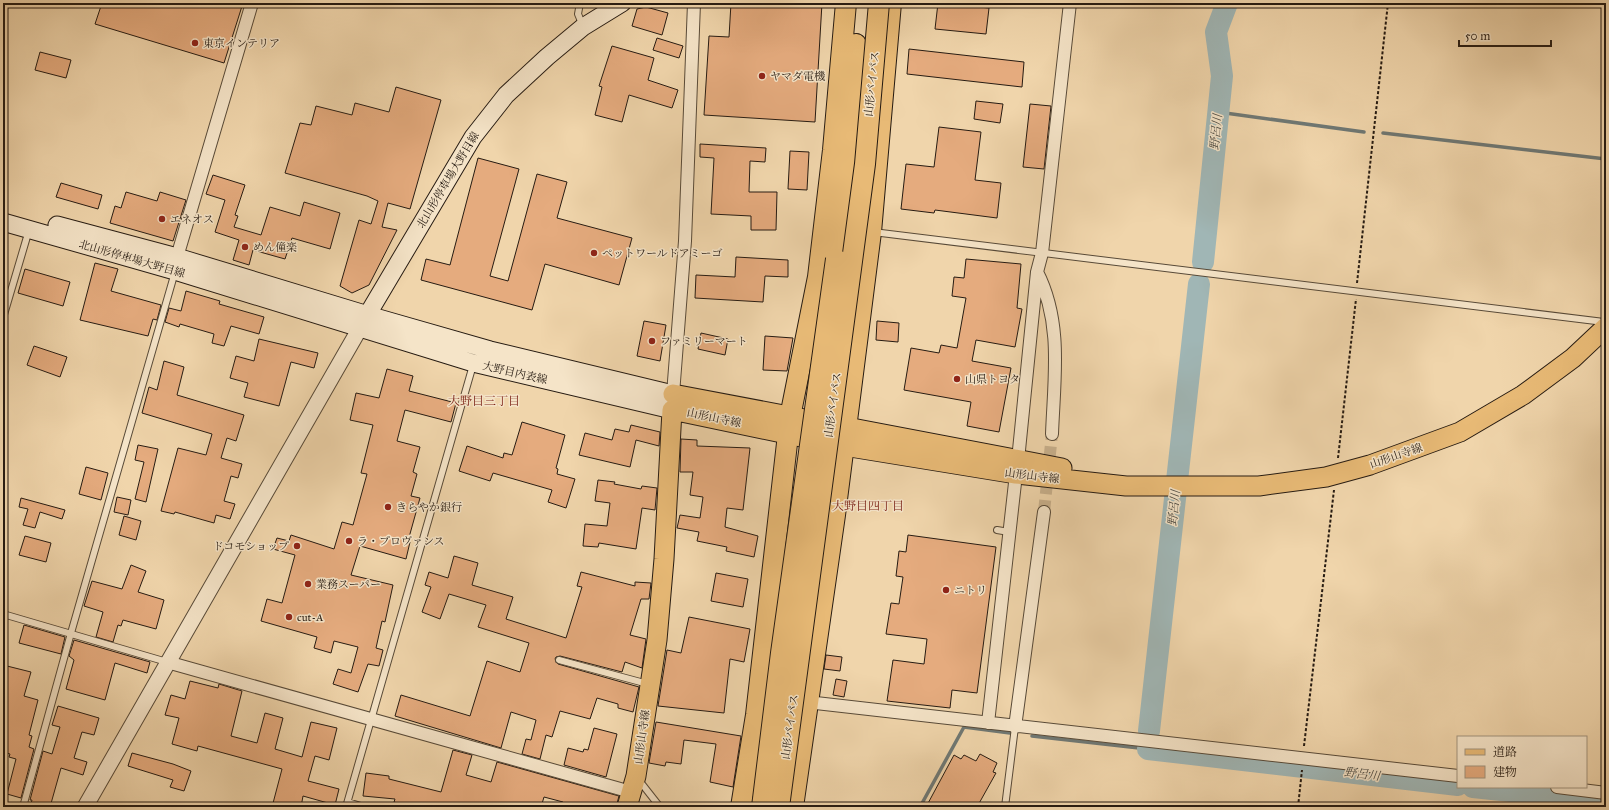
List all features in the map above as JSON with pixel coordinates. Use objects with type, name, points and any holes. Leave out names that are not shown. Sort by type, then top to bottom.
[{"type":"highway","points":[[741,807],[757,707],[789,426],[818,277],[833,150],[846,3]]},
{"type":"highway","name":"山形バイパス","points":[[762,807],[781,653],[836,259],[851,109],[858,3]]},
{"type":"highway","name":"山形バイパス","points":[[779,807],[865,164],[879,3]]},
{"type":"highway","points":[[793,807],[807,702],[839,515],[846,437],[872,232],[891,3]]},
{"type":"main road","name":"北山形停車場大野目線","points":[[3,210],[364,321],[473,137],[506,95],[547,57],[583,27],[622,3]]},
{"type":"main road","name":"北山形停車場大野目線","points":[[3,222],[176,264]]},
{"type":"main road","name":"大野目内表線","points":[[364,321],[490,350],[672,402]]},
{"type":"main road","name":"大野目内表線","points":[[364,321],[473,363],[672,402]]},
{"type":"main road","name":"山形山寺線","points":[[632,792],[657,640],[664,559],[672,402],[846,437],[1017,467],[1095,484],[1198,487],[1259,486],[1336,474],[1413,451],[1460,432],[1523,395],[1572,358],[1606,327]]},
{"type":"main road","name":"山形山寺線","points":[[846,437],[990,474],[1017,467]]},
{"type":"street","points":[[176,264],[252,3]]},
{"type":"street","points":[[672,402],[685,241],[694,3]]},
{"type":"street","points":[[988,723],[1037,272],[1042,253],[1070,3]]},
{"type":"street","points":[[1037,272],[1046,290],[1056,337],[1052,434]]},
{"type":"street","points":[[85,807],[364,321]]},
{"type":"street","points":[[1015,727],[1044,512]]},
{"type":"street","points":[[167,662],[632,792]]},
{"type":"street","points":[[807,702],[1015,727],[1303,757],[1457,776]]},
{"type":"street","points":[[1565,788],[1606,793]]},
{"type":"lane","points":[[580,3],[578,14],[583,27]]},
{"type":"lane","points":[[3,318],[29,228]]},
{"type":"lane","points":[[872,232],[1606,323]]},
{"type":"lane","points":[[23,807],[70,633],[176,264]]},
{"type":"lane","points":[[364,807],[347,805],[373,719],[473,363]]},
{"type":"lane","points":[[997,530],[1009,532]]},
{"type":"lane","points":[[3,614],[167,662]]},
{"type":"lane","points":[[559,660],[649,684]]},
{"type":"lane","points":[[1005,807],[1015,727]]},
{"type":"lane","points":[[632,792],[660,807]]},
{"type":"path","points":[[1303,757],[1388,3]]},
{"type":"path","points":[[1298,807],[1301,783]]},
{"type":"building","name":"東京インテリア","points":[[102,3],[243,3],[224,63],[95,24]]},
{"type":"building","name":"ヤマダ電機","points":[[731,3],[822,3],[815,122],[704,115],[709,36],[729,37]]},
{"type":"building","points":[[938,3],[989,8],[986,34],[935,29]]},
{"type":"building","points":[[646,7],[668,13],[662,35],[632,26],[637,9]]},
{"type":"building","points":[[657,38],[683,46],[679,58],[653,50]]},
{"type":"building","points":[[612,46],[654,58],[648,80],[678,90],[672,108],[629,95],[622,122],[595,115],[602,87],[599,86]]},
{"type":"building","points":[[909,49],[1024,62],[1022,87],[907,74]]},
{"type":"building","points":[[40,52],[71,60],[66,78],[35,70]]},
{"type":"building","points":[[396,87],[441,100],[410,209],[388,203],[382,227],[397,230],[369,285],[352,293],[340,286],[359,220],[371,224],[378,201],[367,196],[285,173],[300,123],[311,125],[316,106],[352,115],[355,103],[389,112]]},
{"type":"building","points":[[976,101],[1003,104],[1000,123],[974,119]]},
{"type":"building","points":[[1030,104],[1051,106],[1044,169],[1023,167]]},
{"type":"building","points":[[939,127],[981,132],[975,180],[1001,183],[997,218],[935,210],[934,213],[901,209],[906,164],[934,167]]},
{"type":"building","points":[[700,144],[766,148],[765,162],[750,161],[749,192],[777,192],[776,230],[751,230],[751,216],[711,214],[714,158],[700,157]]},
{"type":"building","points":[[790,151],[809,152],[807,190],[788,189]]},
{"type":"building","points":[[478,158],[519,169],[490,276],[508,281],[537,174],[567,182],[557,218],[632,238],[619,285],[545,264],[532,310],[421,280],[426,259],[450,265]]},
{"type":"building","points":[[213,175],[245,185],[235,215],[238,216],[234,227],[261,235],[270,207],[300,216],[304,202],[340,213],[330,249],[292,238],[285,259],[253,250],[249,265],[233,260],[239,240],[215,232],[225,200],[206,194]]},
{"type":"building","points":[[61,183],[102,195],[98,209],[56,197]]},
{"type":"building","points":[[126,192],[157,201],[160,192],[186,200],[173,241],[110,223],[115,206],[121,208]]},
{"type":"building","points":[[736,257],[788,260],[788,277],[765,276],[763,302],[695,298],[696,275],[735,277]]},
{"type":"building","points":[[966,259],[1021,264],[1017,308],[1022,309],[1015,347],[976,340],[972,361],[1011,368],[999,432],[967,426],[971,402],[904,390],[911,348],[939,353],[941,345],[957,348],[966,298],[952,296],[954,277],[964,278]]},
{"type":"building","points":[[95,263],[118,269],[111,291],[161,305],[157,320],[153,319],[148,336],[80,320]]},
{"type":"building","points":[[25,269],[70,282],[63,306],[18,293]]},
{"type":"building","points":[[186,291],[220,301],[219,304],[264,317],[259,334],[231,326],[224,346],[212,343],[214,334],[180,324],[179,327],[165,322],[169,308],[181,311]]},
{"type":"building","name":"ファミリーマート","points":[[644,321],[666,325],[660,361],[637,356]]},
{"type":"building","points":[[877,321],[899,323],[898,342],[876,340]]},
{"type":"building","points":[[701,333],[728,339],[725,355],[698,349]]},
{"type":"building","points":[[765,336],[793,338],[787,371],[763,370]]},
{"type":"building","points":[[259,339],[318,353],[314,368],[291,362],[279,406],[244,397],[248,383],[230,378],[236,356],[254,361]]},
{"type":"building","points":[[34,346],[67,357],[60,377],[27,365]]},
{"type":"building","points":[[164,361],[184,367],[177,395],[244,415],[236,441],[227,438],[221,458],[242,464],[238,478],[231,476],[224,501],[235,504],[230,519],[216,515],[214,523],[175,512],[174,514],[161,511],[178,448],[206,455],[212,434],[142,413],[149,387],[157,390]]},
{"type":"building","points":[[387,369],[413,376],[409,391],[456,403],[451,422],[405,410],[397,441],[420,447],[413,472],[417,474],[411,496],[420,498],[408,541],[410,542],[406,559],[360,546],[351,575],[393,585],[385,622],[382,621],[376,648],[383,650],[379,666],[368,664],[358,692],[333,684],[338,669],[351,673],[358,647],[334,641],[331,653],[314,648],[317,637],[261,621],[267,599],[282,603],[295,555],[273,549],[277,538],[289,541],[291,535],[334,549],[342,522],[353,525],[367,474],[361,473],[373,425],[350,420],[356,393],[379,398]]},
{"type":"building","points":[[522,422],[565,435],[556,468],[558,469],[557,474],[575,479],[566,508],[548,502],[552,490],[493,473],[490,481],[459,471],[467,446],[503,458],[504,453],[512,455]]},
{"type":"building","points":[[631,425],[660,432],[659,446],[636,440],[630,467],[579,455],[585,433],[612,440],[615,429],[629,432]]},
{"type":"building","points":[[681,439],[697,440],[697,446],[750,448],[743,510],[727,508],[725,527],[758,536],[754,557],[726,551],[727,547],[697,541],[699,532],[677,528],[680,515],[700,518],[703,497],[690,495],[693,472],[680,472]]},
{"type":"building","points":[[138,445],[158,449],[146,502],[135,499],[144,462],[135,460]]},
{"type":"building","points":[[86,467],[108,473],[101,500],[79,494]]},
{"type":"building","points":[[598,480],[615,482],[614,484],[641,489],[642,486],[657,488],[655,510],[642,508],[636,549],[599,543],[598,547],[583,546],[585,524],[607,526],[610,503],[595,501]]},
{"type":"building","points":[[117,497],[131,500],[128,515],[114,512]]},
{"type":"building","points":[[21,498],[65,510],[62,519],[40,512],[35,528],[23,525],[28,509],[19,507]]},
{"type":"building","points":[[124,516],[141,521],[136,540],[119,535]]},
{"type":"building","name":"ニトリ","points":[[908,535],[996,547],[977,693],[952,690],[950,708],[887,701],[893,660],[924,664],[927,639],[886,634],[891,603],[899,604],[903,577],[896,576],[899,551],[906,552]]},
{"type":"building","points":[[25,536],[51,543],[46,562],[19,555]]},
{"type":"building","points":[[454,556],[478,563],[472,585],[513,597],[506,619],[566,638],[582,587],[577,586],[581,572],[635,586],[635,582],[651,583],[649,599],[641,599],[630,635],[646,639],[642,668],[625,662],[622,672],[560,656],[556,657],[555,659],[558,664],[639,687],[633,712],[618,708],[618,704],[597,698],[590,719],[560,711],[552,737],[546,735],[540,759],[522,754],[526,739],[531,740],[536,720],[511,712],[501,748],[395,716],[401,695],[470,716],[487,661],[520,672],[529,643],[478,627],[486,605],[449,594],[440,619],[422,612],[431,587],[425,585],[429,572],[448,578]]},
{"type":"building","points":[[131,565],[146,571],[138,592],[164,600],[156,629],[123,620],[121,626],[118,625],[113,642],[96,637],[103,612],[84,606],[92,581],[122,589]]},
{"type":"building","points":[[716,573],[748,579],[743,607],[711,601]]},
{"type":"building","points":[[689,617],[750,629],[744,662],[730,659],[724,713],[658,706],[667,650],[681,653]]},
{"type":"building","points":[[24,625],[65,637],[61,654],[19,643]]},
{"type":"building","points":[[74,640],[150,662],[147,673],[115,663],[105,700],[66,689],[74,660],[69,656]]},
{"type":"building","points":[[826,655],[842,657],[840,671],[824,669]]},
{"type":"building","points":[[3,665],[31,672],[24,696],[38,700],[29,735],[32,736],[29,747],[34,749],[21,798],[7,794],[16,759],[9,757],[10,754],[3,752]]},
{"type":"building","points":[[836,679],[847,681],[844,697],[833,695]]},
{"type":"building","points":[[190,681],[218,688],[219,684],[242,691],[231,736],[257,743],[265,713],[283,718],[275,749],[302,757],[311,722],[337,728],[329,760],[315,756],[308,781],[339,789],[335,805],[303,796],[301,807],[272,807],[282,769],[198,746],[197,751],[172,744],[179,718],[165,715],[171,695],[185,699]]},
{"type":"building","points":[[58,706],[99,718],[94,735],[82,732],[74,758],[87,762],[83,775],[61,768],[50,807],[30,807],[32,800],[30,800],[43,751],[52,754],[60,727],[52,725]]},
{"type":"building","points":[[656,722],[741,736],[733,787],[710,782],[716,744],[684,740],[681,764],[666,762],[665,766],[649,763]]},
{"type":"building","points":[[594,728],[617,734],[606,777],[564,765],[568,748],[583,752],[584,749],[588,750]]},
{"type":"building","points":[[453,750],[472,755],[466,775],[491,782],[497,762],[619,796],[616,807],[561,807],[563,802],[544,797],[541,807],[412,807],[394,802],[395,799],[363,796],[366,773],[389,776],[389,779],[441,792]]},
{"type":"building","points":[[132,753],[173,764],[191,771],[184,791],[170,787],[173,780],[128,766]]},
{"type":"building","points":[[980,754],[997,763],[993,772],[996,773],[977,807],[926,807],[954,755],[961,759],[964,755],[976,761]]},
{"type":"waterway","name":"野呂川","points":[[1203,262],[1222,76],[1216,32],[1227,3]]},
{"type":"waterway","points":[[1218,112],[1364,132]]},
{"type":"waterway","points":[[1383,133],[1606,159]]},
{"type":"waterway","name":"野呂川","points":[[1149,731],[1199,284]]},
{"type":"waterway","points":[[920,807],[964,727],[1010,733]]},
{"type":"waterway","points":[[1032,736],[1148,749]]},
{"type":"waterway","name":"野呂川","points":[[1148,749],[1457,785]]},
{"type":"waterway","name":"野呂川","points":[[1482,788],[1602,801]]},
{"type":"tunnel","points":[[1044,512],[1052,434]]},
{"type":"place","name":"東京インテリア","points":[[195,43]]},
{"type":"place","name":"ヤマダ電機","points":[[762,76]]},
{"type":"place","name":"エネオス","points":[[162,219]]},
{"type":"place","name":"めん僮楽","points":[[245,247]]},
{"type":"place","name":"ペットワールドアミーゴ","points":[[594,253]]},
{"type":"place","name":"ファミリーマート","points":[[652,341]]},
{"type":"place","name":"山県トヨタ","points":[[957,379]]},
{"type":"place","name":"きらやか銀行","points":[[388,507]]},
{"type":"place","name":"ラ・プロヴァンス","points":[[349,541]]},
{"type":"place","name":"ドコモショップ","points":[[297,546]]},
{"type":"place","name":"業務スーパー","points":[[308,584]]},
{"type":"place","name":"ニトリ","points":[[946,590]]},
{"type":"place","name":"cut-A","points":[[289,617]]},
{"type":"district","name":"大野目三丁目","points":[[484,401]]},
{"type":"district","name":"大野目四丁目","points":[[868,506]]}]
